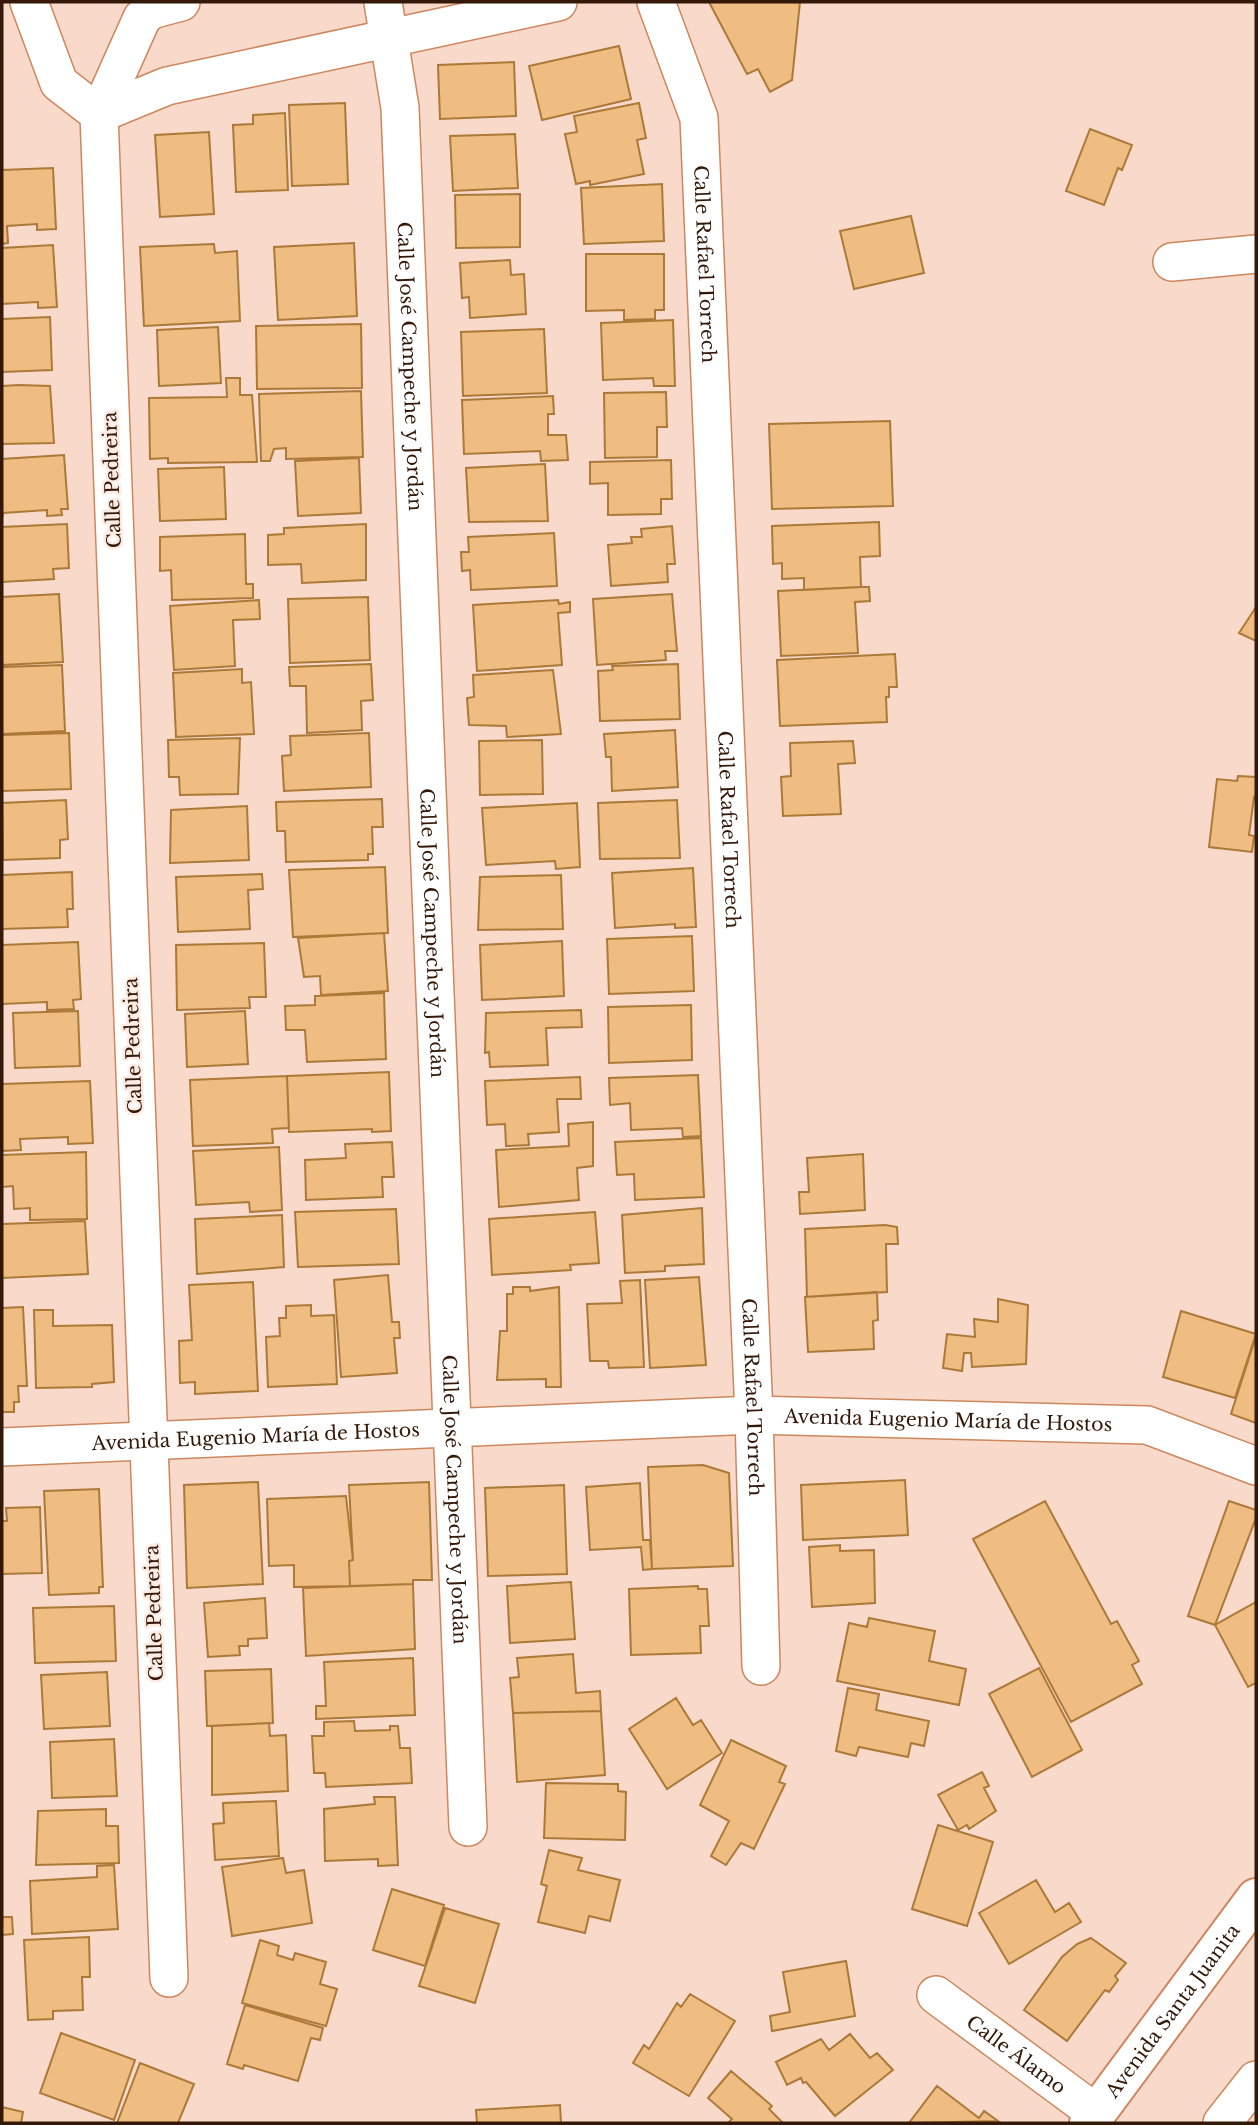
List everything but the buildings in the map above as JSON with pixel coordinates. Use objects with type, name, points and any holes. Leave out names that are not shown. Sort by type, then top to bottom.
[{"type":"street","points":[[29,2],[59,83],[99,114]]},
{"type":"street","points":[[99,114],[142,18],[151,10],[181,2]]},
{"type":"street","name":"Calle José Campeche y Jordán","points":[[383,2],[400,108],[468,1827]]},
{"type":"street","points":[[99,114],[167,86],[558,2]]},
{"type":"street","name":"Calle Rafael Torrech","points":[[656,2],[699,118],[754,1415],[761,1666]]},
{"type":"street","name":"Calle Pedreira","points":[[99,114],[169,1978]]},
{"type":"street","points":[[1172,262],[1256,254]]},
{"type":"street","name":"Avenida Eugenio María de Hostos","points":[[2,1447],[754,1415],[1147,1425],[1256,1466]]},
{"type":"street","name":"Avenida Santa Juanita","points":[[1092,2118],[1256,1898]]},
{"type":"street","name":"Calle Álamo","points":[[936,1995],[1092,2118]]},
{"type":"street","points":[[1222,2123],[1256,2080]]}]
